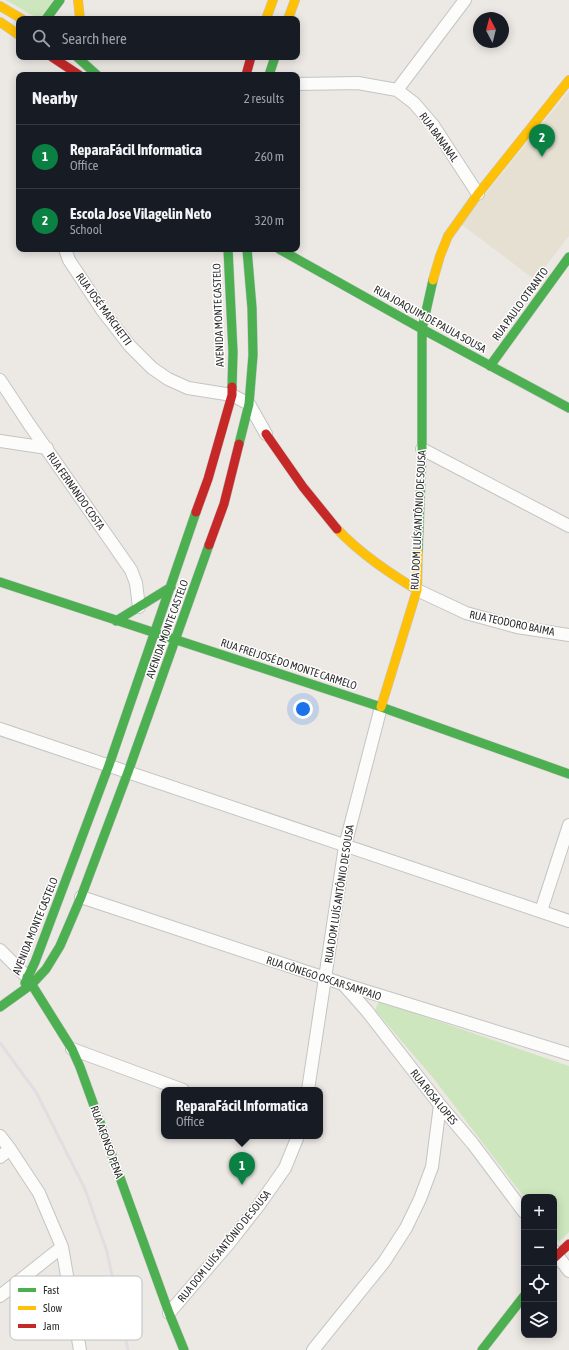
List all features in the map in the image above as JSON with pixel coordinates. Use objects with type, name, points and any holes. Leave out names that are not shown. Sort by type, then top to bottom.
[{"type":"main road","points":[[48,16],[60,0]]},
{"type":"main road","points":[[78,0],[80,16]]},
{"type":"main road","points":[[267,16],[273,0]]},
{"type":"main road","points":[[289,16],[295,0]]},
{"type":"main road","points":[[0,6],[17,16]]},
{"type":"main road","points":[[0,22],[16,32]]},
{"type":"main road","points":[[56,60],[71,72]]},
{"type":"main road","points":[[82,60],[94,72]]},
{"type":"main road","points":[[247,72],[250,60]]},
{"type":"main road","points":[[270,72],[274,60]]},
{"type":"main road","name":"RUA DOM LUÍS ANTÔNIO DE SOUSA","points":[[381,707],[417,590],[422,449],[422,329],[430,289],[448,236],[478,194],[569,80]]},
{"type":"main road","name":"AVENIDA MONTE CASTELO","points":[[30,980],[35,962],[155,633],[208,479],[232,395],[233,352],[228,252]]},
{"type":"main road","name":"AVENIDA MONTE CASTELO","points":[[0,1007],[21,991],[30,980],[46,969],[60,946],[81,897],[128,772],[224,504],[249,404],[253,348],[252,308],[247,252]]},
{"type":"main road","name":"RUA JOAQUIM DE PAULA SOUSA","points":[[285,252],[422,329],[569,408]]},
{"type":"main road","name":"RUA PAULO OTRANTO","points":[[490,366],[569,257]]},
{"type":"main road","name":"RUA TEODORO BAIMA","points":[[266,434],[294,477],[319,510],[352,544],[378,565],[417,590]]},
{"type":"main road","name":"RUA FREI JOSÉ DO MONTE CARMELO","points":[[0,582],[381,707],[569,774]]},
{"type":"main road","points":[[116,621],[171,586]]},
{"type":"main road","name":"RUA AFONSO PENA","points":[[30,980],[72,1048],[80,1067],[169,1313],[184,1350]]},
{"type":"main road","points":[[557,1253],[569,1244]]},
{"type":"main road","points":[[485,1348],[521,1300]]},
{"type":"street","points":[[397,90],[465,0]]},
{"type":"street","points":[[75,72],[78,60]]},
{"type":"street","name":"RUA BANANAL","points":[[300,84],[358,83],[397,90],[414,103],[433,125],[478,194]]},
{"type":"street","name":"RUA JOSÉ MARCHETTI","points":[[66,252],[102,310],[130,346],[152,368],[168,379],[188,388],[232,395],[249,404]]},
{"type":"street","name":"RUA FERNANDO COSTA","points":[[0,380],[131,570],[136,583],[139,607]]},
{"type":"street","points":[[249,404],[266,434]]},
{"type":"street","points":[[0,440],[46,448]]},
{"type":"street","points":[[422,449],[569,526]]},
{"type":"street","name":"RUA TEODORO BAIMA","points":[[417,590],[466,613],[517,627],[569,635]]},
{"type":"street","name":"RUA DOM LUÍS ANTÔNIO DE SOUSA","points":[[308,1087],[345,846],[381,707]]},
{"type":"street","points":[[0,728],[569,921]]},
{"type":"street","points":[[541,911],[569,825]]},
{"type":"street","name":"RUA CÔNEGO OSCAR SAMPAIO","points":[[81,897],[326,979],[569,1054]]},
{"type":"street","name":"RUA AFONSO PENA","points":[[0,950],[30,980]]},
{"type":"street","name":"RUA ROSA LOPES","points":[[343,984],[367,1011],[440,1105],[473,1144],[521,1208]]},
{"type":"street","points":[[72,1048],[175,1087]]},
{"type":"street","points":[[313,1350],[384,1262],[406,1228],[420,1199],[432,1167],[440,1105]]},
{"type":"street","points":[[0,1136],[39,1193],[62,1248],[67,1276]]},
{"type":"street","name":"RUA DOM LUÍS ANTÔNIO DE SOUSA","points":[[169,1313],[230,1242],[259,1205],[285,1168],[297,1139]]},
{"type":"street","points":[[0,1157],[10,1149]]},
{"type":"street","points":[[26,1276],[62,1248]]},
{"type":"street","points":[[557,1257],[569,1271]]},
{"type":"street","points":[[0,1296],[10,1288]]},
{"type":"street","points":[[78,1340],[80,1350]]},
{"type":"shaded area","points":[[569,91],[569,236],[535,280],[461,224]]},
{"type":"green space","points":[[6,0],[54,0],[41,16],[34,16]]},
{"type":"green space","points":[[379,1001],[569,1066],[569,1232],[559,1242],[557,1240],[557,1194],[522,1194],[434,1079],[375,1010]]},
{"type":"railway","points":[[0,1043],[36,1092],[85,1189],[107,1252],[112,1276]]},
{"type":"railway","points":[[126,1340],[128,1350]]},
{"type":"traffic: fast","points":[[48,16],[60,0]]},
{"type":"traffic: fast","points":[[80,60],[94,72]]},
{"type":"traffic: fast","points":[[270,72],[274,60]]},
{"type":"traffic: fast","points":[[228,252],[233,352],[232,387]]},
{"type":"traffic: fast","points":[[239,444],[249,404],[253,355],[252,308],[247,252]]},
{"type":"traffic: fast","points":[[284,252],[422,329],[569,408]]},
{"type":"traffic: fast","points":[[490,366],[569,257]]},
{"type":"traffic: fast","points":[[418,552],[422,449],[422,329],[433,280]]},
{"type":"traffic: fast","points":[[25,983],[35,962],[109,765],[196,512]]},
{"type":"traffic: fast","points":[[0,1007],[32,984],[46,969],[60,946],[81,897],[128,772],[209,545]]},
{"type":"traffic: fast","points":[[0,582],[381,707],[569,774]]},
{"type":"traffic: fast","points":[[116,621],[171,587]]},
{"type":"traffic: fast","points":[[27,977],[72,1049],[80,1067],[169,1313],[184,1350]]},
{"type":"traffic: fast","points":[[482,1350],[521,1300]]},
{"type":"traffic: slow","points":[[78,0],[80,16]]},
{"type":"traffic: slow","points":[[267,16],[273,0]]},
{"type":"traffic: slow","points":[[289,16],[295,0]]},
{"type":"traffic: slow","points":[[0,6],[17,16]]},
{"type":"traffic: slow","points":[[0,22],[16,33]]},
{"type":"traffic: slow","points":[[433,280],[448,236],[478,194],[569,80]]},
{"type":"traffic: slow","points":[[337,529],[375,562],[417,590]]},
{"type":"traffic: slow","points":[[381,707],[417,590],[418,552]]},
{"type":"traffic: jam","points":[[56,60],[74,72]]},
{"type":"traffic: jam","points":[[247,72],[250,60]]},
{"type":"traffic: jam","points":[[196,512],[208,479],[232,395],[232,387]]},
{"type":"traffic: jam","points":[[266,434],[303,487],[337,529]]},
{"type":"traffic: jam","points":[[209,545],[224,504],[239,444]]},
{"type":"traffic: jam","points":[[557,1255],[569,1244]]},
{"type":"place","name":"Escola Jose Vilagelin Neto","points":[[542,157]]},
{"type":"place","name":"ReparaFácil Informatica","points":[[242,1185]]}]
